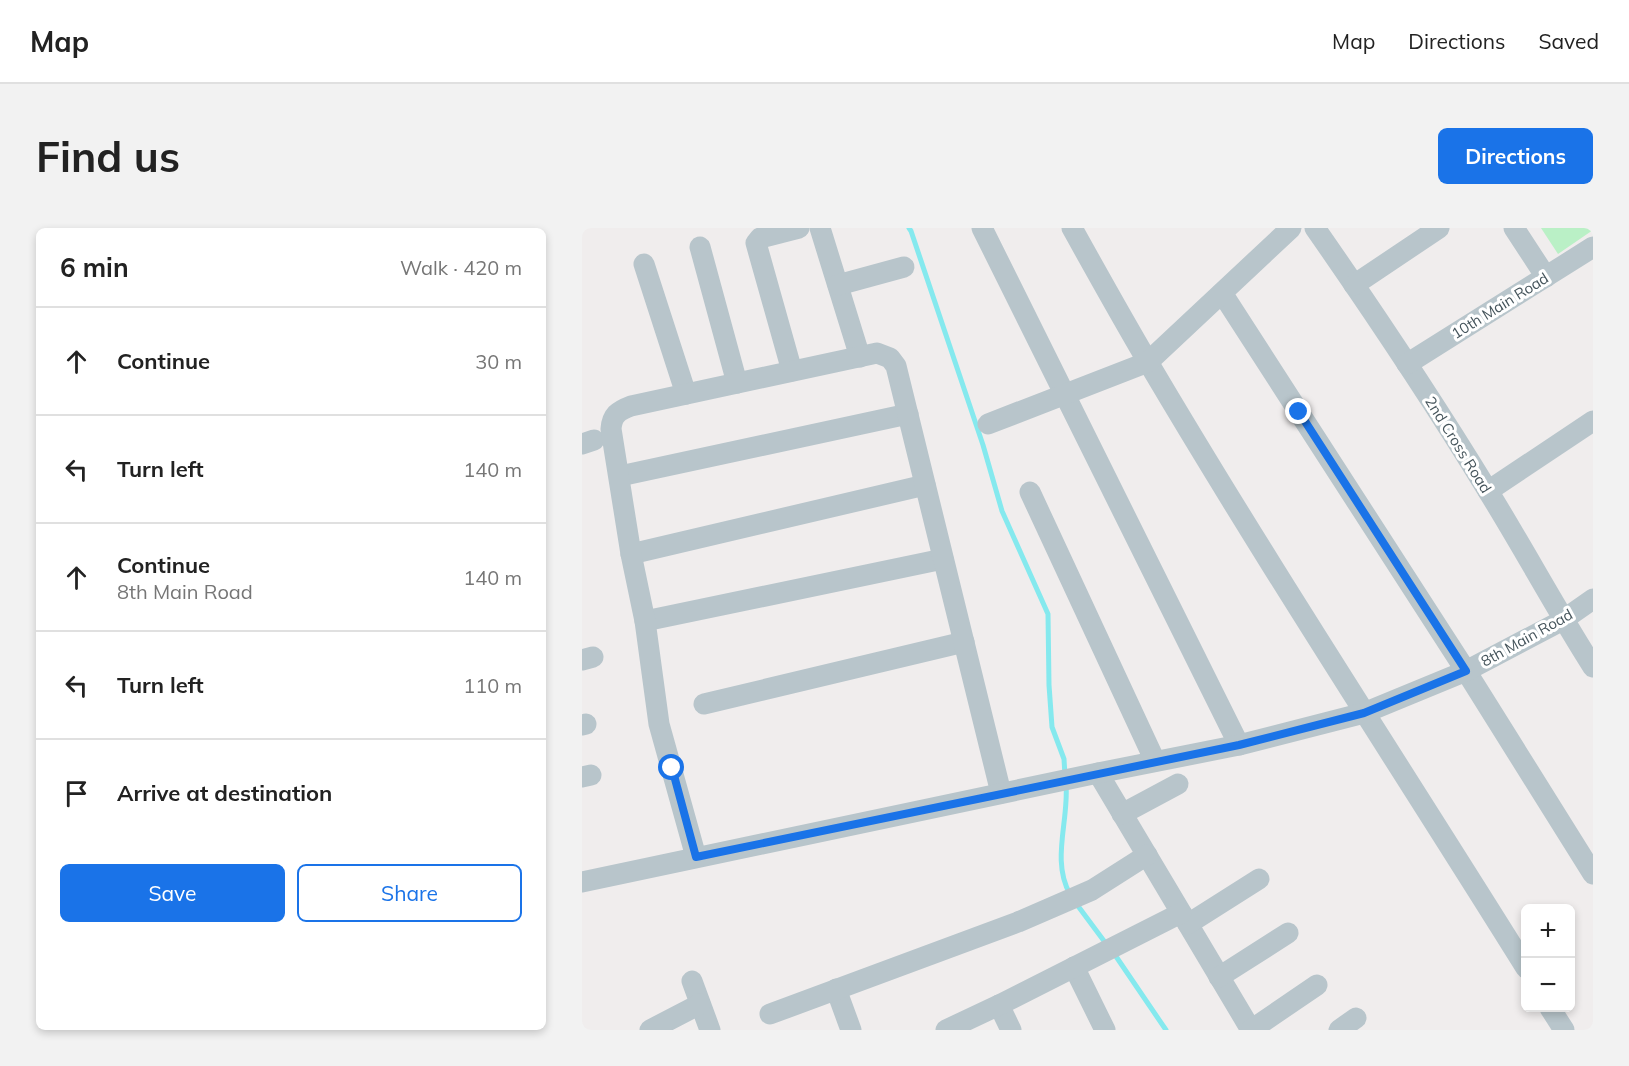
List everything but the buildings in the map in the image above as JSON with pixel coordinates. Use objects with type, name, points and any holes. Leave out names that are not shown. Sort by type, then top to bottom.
[{"type":"street","points":[[792,371],[756,243],[760,238],[799,228]]},
{"type":"street","points":[[820,228],[860,357]]},
{"type":"street","points":[[982,228],[1239,745]]},
{"type":"street","points":[[1072,228],[1148,362],[1364,713],[1521,960]]},
{"type":"street","points":[[988,424],[1148,362],[1292,228]]},
{"type":"street","name":"2nd Cross Road","points":[[1315,228],[1407,364],[1488,491],[1593,667]]},
{"type":"street","points":[[1354,285],[1439,228]]},
{"type":"street","points":[[1514,228],[1546,277]]},
{"type":"street","points":[[700,247],[737,383]]},
{"type":"street","name":"10th Main Road","points":[[1407,364],[1593,247]]},
{"type":"street","points":[[644,264],[686,394]]},
{"type":"street","points":[[838,285],[904,267]]},
{"type":"street","points":[[1222,293],[1466,671],[1593,874]]},
{"type":"street","points":[[696,857],[659,724],[645,621],[631,554],[611,429],[612,419],[618,410],[631,406],[877,353],[890,358],[896,366],[1001,793]]},
{"type":"street","points":[[620,476],[908,414]]},
{"type":"street","points":[[1488,491],[1593,421]]},
{"type":"street","points":[[631,554],[925,485]]},
{"type":"street","points":[[1030,492],[1155,761]]},
{"type":"street","points":[[645,621],[943,559]]},
{"type":"street","name":"8th Main Road","points":[[582,882],[1052,782],[1239,745],[1364,713],[1466,671],[1563,620],[1593,599]]},
{"type":"street","points":[[704,704],[964,642]]},
{"type":"street","points":[[1088,775],[1122,814],[1251,1030],[1317,985]]},
{"type":"street","points":[[1122,814],[1178,784]]},
{"type":"street","points":[[770,1014],[1018,922],[1092,890],[1147,855]]},
{"type":"street","points":[[946,1030],[1126,941],[1184,919],[1259,879]]},
{"type":"street","points":[[1219,977],[1288,933]]},
{"type":"street","points":[[1074,967],[1105,1030]]},
{"type":"street","points":[[692,981],[710,1030]]},
{"type":"street","points":[[836,989],[851,1030]]},
{"type":"street","points":[[650,1030],[700,1004]]},
{"type":"street","points":[[999,1005],[1011,1030]]},
{"type":"street","points":[[1553,1012],[1564,1030]]},
{"type":"green space","points":[[1541,228],[1593,228],[1593,230],[1558,254]]},
{"type":"waterway","points":[[909,228],[983,445],[1002,511],[1048,614],[1052,727],[1064,759],[1065,776]]},
{"type":"waterway","points":[[1066,785],[1061,854],[1064,881],[1070,894]]},
{"type":"waterway","points":[[1075,902],[1107,945]]},
{"type":"waterway","points":[[1113,952],[1166,1030]]},
{"type":"route","points":[[672,768],[696,857],[1239,745],[1364,713],[1466,671],[1299,412]]}]
